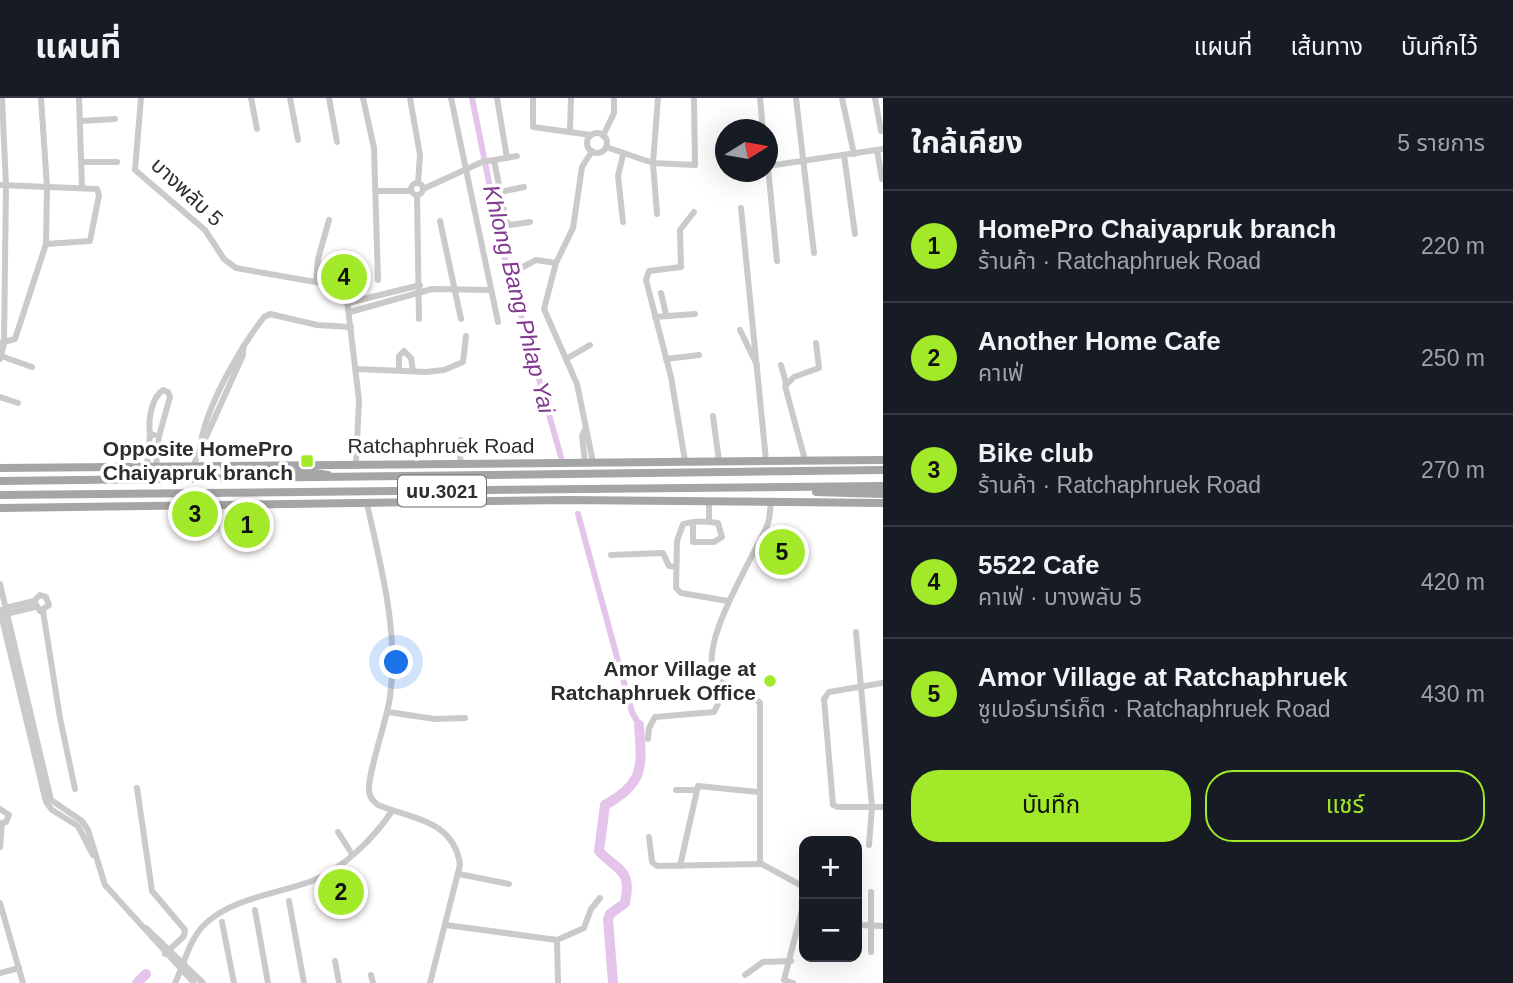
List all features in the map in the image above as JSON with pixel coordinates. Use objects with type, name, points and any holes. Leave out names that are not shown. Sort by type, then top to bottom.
[{"type":"main road","name":"Ratchaphruek Road","points":[[0,468],[883,460]]},
{"type":"main road","points":[[537,473],[586,463]]},
{"type":"main road","points":[[251,467],[318,471],[333,477]]},
{"type":"main road","name":"Ratchaphruek Road","points":[[0,481],[883,470]]},
{"type":"main road","name":"Ratchaphruek Road","points":[[0,495],[883,486]]},
{"type":"main road","points":[[538,500],[598,488]]},
{"type":"main road","points":[[794,488],[883,494]]},
{"type":"main road","name":"นบ.3021","points":[[0,508],[538,500],[883,504]]},
{"type":"street","points":[[2,98],[1,357],[32,367]]},
{"type":"street","points":[[2,344],[15,339],[46,244],[47,187],[41,98]]},
{"type":"street","points":[[79,98],[82,188]]},
{"type":"street","name":"บางพลับ 5","points":[[141,98],[134,162],[140,176],[205,230],[230,265],[344,289]]},
{"type":"street","points":[[251,98],[257,129]]},
{"type":"street","points":[[289,98],[298,140]]},
{"type":"street","points":[[330,98],[337,142]]},
{"type":"street","points":[[363,98],[374,148],[378,280]]},
{"type":"street","points":[[377,191],[414,193],[421,186],[420,155],[410,98]]},
{"type":"street","points":[[451,98],[498,322]]},
{"type":"street","points":[[497,98],[507,158]]},
{"type":"street","points":[[533,98],[533,127],[603,136]]},
{"type":"street","points":[[570,130],[571,98]]},
{"type":"street","points":[[614,98],[614,113],[603,136],[606,147],[653,163],[695,165],[694,98]]},
{"type":"street","points":[[657,214],[653,163],[658,98]]},
{"type":"street","points":[[760,98],[762,119]]},
{"type":"street","points":[[796,98],[814,253]]},
{"type":"street","points":[[842,98],[854,154]]},
{"type":"street","points":[[875,98],[881,131]]},
{"type":"street","points":[[81,121],[115,119]]},
{"type":"street","points":[[591,135],[587,143],[592,151],[598,153],[606,147]]},
{"type":"street","points":[[778,165],[880,149],[882,179]]},
{"type":"street","points":[[586,463],[582,436],[585,429],[577,384],[544,309],[556,263],[573,228],[582,167],[592,151]]},
{"type":"street","points":[[622,222],[618,176],[623,155]]},
{"type":"street","points":[[844,155],[855,234]]},
{"type":"street","points":[[419,319],[412,186],[421,186],[494,160],[517,156]]},
{"type":"street","points":[[494,160],[507,223],[530,222]]},
{"type":"street","points":[[83,162],[117,162]]},
{"type":"street","points":[[769,182],[777,261]]},
{"type":"street","points":[[3,185],[94,188],[99,195],[90,241],[46,244]]},
{"type":"street","points":[[500,192],[524,187]]},
{"type":"street","points":[[741,208],[766,460]]},
{"type":"street","points":[[685,461],[683,435],[646,280],[647,273],[681,267],[680,230],[694,212]]},
{"type":"street","points":[[316,282],[318,259],[329,220]]},
{"type":"street","points":[[440,222],[461,319]]},
{"type":"street","points":[[523,267],[536,260],[556,263]]},
{"type":"street","points":[[356,464],[359,410],[357,369],[350,312],[344,289],[355,284],[359,276]]},
{"type":"street","points":[[348,303],[419,288],[491,290]]},
{"type":"street","points":[[350,312],[381,304],[419,288]]},
{"type":"street","points":[[661,293],[666,314]]},
{"type":"street","points":[[378,296],[381,304]]},
{"type":"street","points":[[194,466],[243,347],[264,317],[270,314],[317,324],[351,327]]},
{"type":"street","points":[[655,317],[666,314],[695,314]]},
{"type":"street","points":[[740,330],[758,366]]},
{"type":"street","points":[[357,369],[438,371],[460,364],[464,360],[466,336]]},
{"type":"street","points":[[786,383],[819,368],[816,343]]},
{"type":"street","points":[[566,359],[590,345]]},
{"type":"street","points":[[399,370],[399,356],[404,351],[411,358],[413,371]]},
{"type":"street","points":[[666,359],[699,355]]},
{"type":"street","points":[[781,365],[785,390],[805,460]]},
{"type":"street","points":[[163,390],[169,393],[170,397],[152,467],[150,415],[157,395],[163,390]]},
{"type":"street","points":[[0,397],[18,403]]},
{"type":"street","points":[[713,416],[719,461]]},
{"type":"street","points":[[150,434],[159,436]]},
{"type":"street","points":[[460,464],[461,440]]},
{"type":"street","points":[[709,502],[709,522]]},
{"type":"street","points":[[649,739],[649,728],[655,717],[714,712],[718,704],[714,644],[728,601],[768,523],[771,502]]},
{"type":"street","points":[[367,503],[390,616],[393,659],[388,712],[369,790],[375,803],[392,811],[428,821],[443,830],[458,853],[459,874],[430,983]]},
{"type":"street","points":[[694,523],[694,542],[720,540],[723,532],[718,523],[709,522],[694,523],[683,524],[680,528],[676,567],[678,591],[728,601]]},
{"type":"street","points":[[611,555],[663,553],[669,566],[676,567]]},
{"type":"street","points":[[0,584],[3,611],[49,794],[64,814],[85,826],[105,885],[168,952],[180,973],[194,983]]},
{"type":"street","points":[[34,604],[38,596],[46,597],[49,605],[43,611]]},
{"type":"street","points":[[3,611],[34,604]]},
{"type":"street","points":[[34,604],[43,611],[60,718],[75,789]]},
{"type":"street","points":[[856,632],[873,807],[869,845]]},
{"type":"street","points":[[717,678],[760,703],[758,859],[761,864]]},
{"type":"street","points":[[883,683],[824,695],[832,802],[838,807],[883,807]]},
{"type":"street","points":[[388,712],[435,719],[466,718]]},
{"type":"street","points":[[676,790],[695,790],[704,785],[758,792]]},
{"type":"street","points":[[137,788],[152,891],[185,930],[168,952]]},
{"type":"street","points":[[680,866],[695,790]]},
{"type":"street","points":[[0,808],[9,815],[1,823],[0,847]]},
{"type":"street","points":[[180,973],[198,932],[210,920],[263,895],[320,877],[352,854],[380,827],[392,811]]},
{"type":"street","points":[[338,832],[352,854]]},
{"type":"street","points":[[649,837],[654,864],[761,864],[799,884]]},
{"type":"street","points":[[459,874],[509,884]]},
{"type":"street","points":[[871,952],[872,892]]},
{"type":"street","points":[[446,925],[557,940],[584,928],[591,909],[600,898]]},
{"type":"street","points":[[289,901],[304,983]]},
{"type":"street","points":[[0,902],[23,983]]},
{"type":"street","points":[[255,910],[268,983]]},
{"type":"street","points":[[222,922],[234,983]]},
{"type":"street","points":[[862,925],[883,926]]},
{"type":"street","points":[[0,935],[8,930]]},
{"type":"street","points":[[793,983],[783,982],[799,933]]},
{"type":"street","points":[[557,940],[558,983]]},
{"type":"street","points":[[335,961],[338,983]]},
{"type":"street","points":[[745,975],[763,962],[790,961]]},
{"type":"street","points":[[0,973],[19,968]]},
{"type":"street","points":[[180,973],[202,983]]},
{"type":"street","points":[[371,975],[373,983]]},
{"type":"waterway","name":"Khlong Bang Phlap Yai","points":[[472,98],[503,252],[561,457]]},
{"type":"waterway","name":"Khlong Bang Phlap Yai","points":[[578,514],[632,712],[639,725]]},
{"type":"waterway","name":"Khlong Bang Phlap Yai","points":[[613,983],[608,919],[610,914],[625,903],[627,883],[622,872],[599,851],[605,805],[628,789],[638,772],[641,752],[639,725]]},
{"type":"waterway","points":[[137,983],[146,974]]},
{"type":"place","name":"5522 Cafe","points":[[344,277]]},
{"type":"place","name":"Opposite HomePro Chaiyapruk branch","points":[[307,461]]},
{"type":"place","name":"Bike club","points":[[195,514]]},
{"type":"place","name":"HomePro Chaiyapruk branch","points":[[247,525]]},
{"type":"place","name":"Amor Village at Ratchaphruek","points":[[782,552]]},
{"type":"place","name":"Amor Village at Ratchaphruek Office","points":[[770,681]]},
{"type":"place","name":"Another Home Cafe","points":[[341,892]]}]
